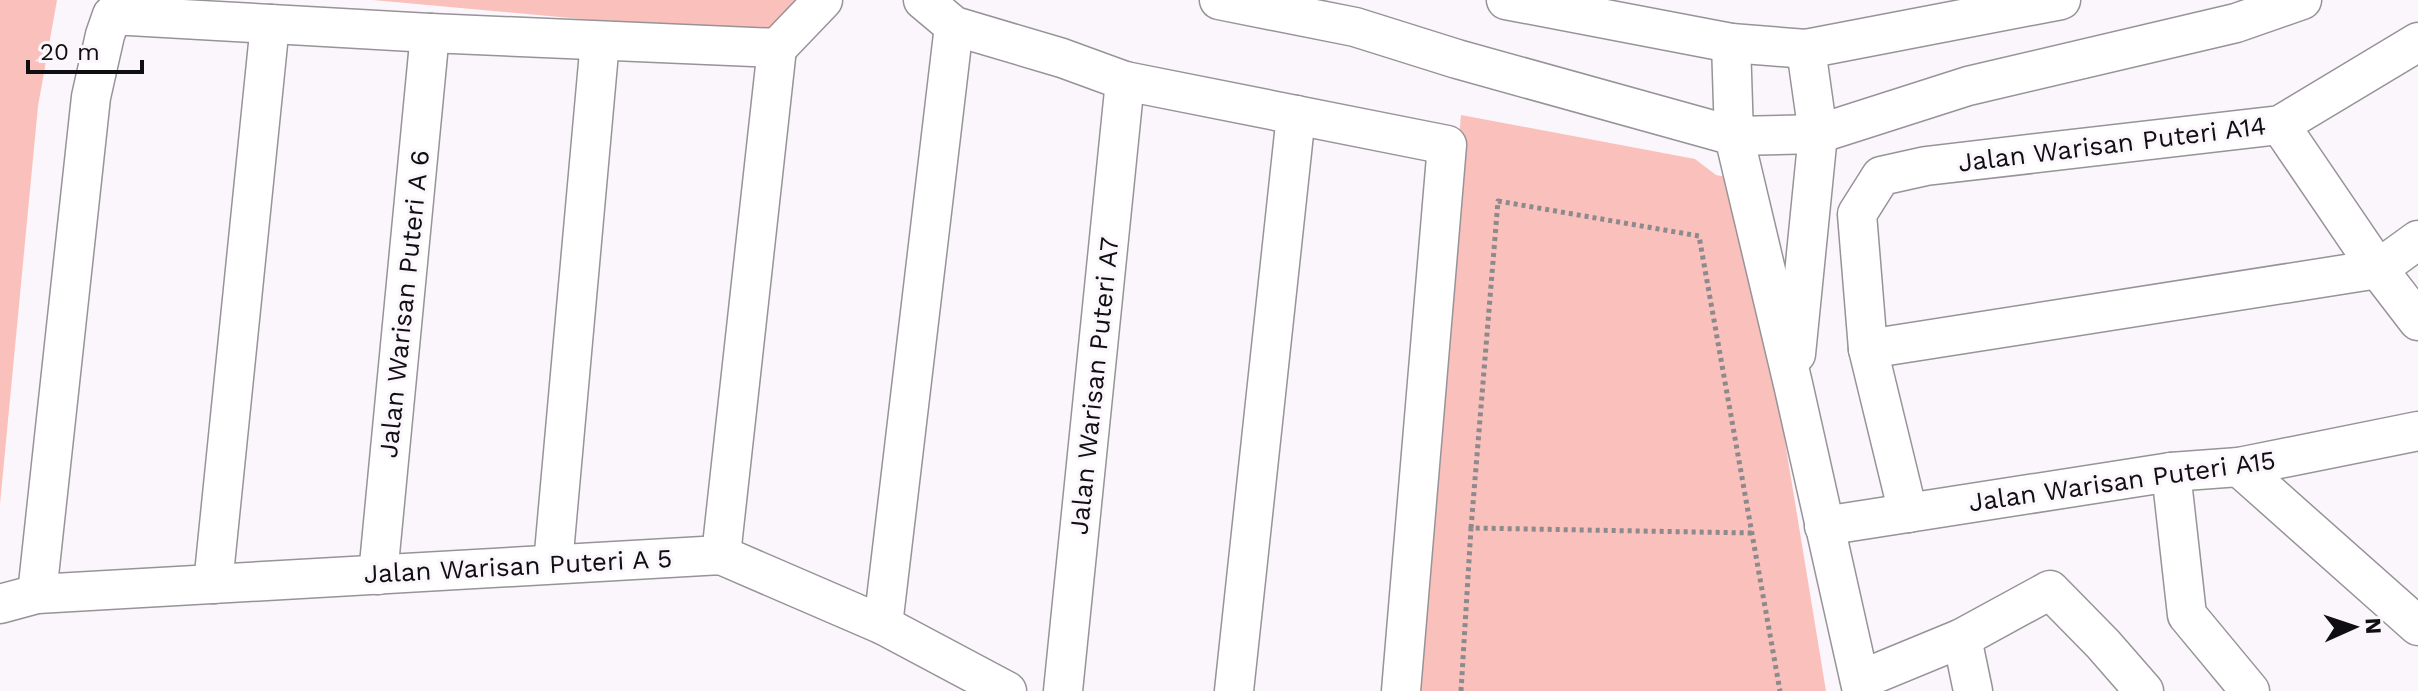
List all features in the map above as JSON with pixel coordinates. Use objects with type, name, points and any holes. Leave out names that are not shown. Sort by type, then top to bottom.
[{"type":"street","points":[[721,555],[777,48],[823,0]]},
{"type":"street","points":[[923,0],[954,26],[1062,58],[1125,81],[1447,145],[1401,691]]},
{"type":"street","points":[[1219,0],[1355,27],[1457,59],[1734,136],[1818,134],[1968,86],[2236,23],[2302,0]]},
{"type":"street","points":[[1506,0],[1731,43],[1806,49],[2061,0]]},
{"type":"street","points":[[37,594],[91,97],[112,15],[777,48]]},
{"type":"street","points":[[213,584],[270,24]]},
{"type":"street","points":[[883,625],[954,26]]},
{"type":"street","name":"Jalan Warisan Puteri A 6","points":[[378,575],[430,33]]},
{"type":"street","points":[[553,564],[600,41]]},
{"type":"street","name":"Jalan Warisan Puteri A14","points":[[1868,349],[1857,214],[1881,176],[1926,166],[2280,125],[2418,42]]},
{"type":"street","points":[[1731,43],[1734,136],[1861,685],[1962,638],[2050,590],[2144,691]]},
{"type":"street","points":[[1793,384],[1818,134],[1806,49]]},
{"type":"street","name":"Jalan Warisan Puteri A7","points":[[1063,691],[1125,81]]},
{"type":"street","points":[[1234,691],[1296,115]]},
{"type":"street","points":[[2280,125],[2378,269],[2418,321]]},
{"type":"street","points":[[1908,513],[1868,349],[2378,269],[2418,240]]},
{"type":"street","name":"Jalan Warisan Puteri A15","points":[[1824,526],[2171,472],[2239,467],[2418,431]]},
{"type":"street","points":[[2239,467],[2418,626]]},
{"type":"street","points":[[2171,472],[2187,615],[2247,690]]},
{"type":"street","name":"Jalan Warisan Puteri A 5","points":[[0,604],[37,594],[721,555],[883,625],[1007,691]]},
{"type":"street","points":[[1962,638],[1973,691]]},
{"type":"path","points":[[1461,691],[1498,201],[1699,236],[1780,691]]},
{"type":"path","points":[[1471,528],[1752,533]]},
{"type":"shaded area","points":[[0,0],[57,0],[38,106],[0,504]]},
{"type":"shaded area","points":[[373,0],[803,0],[766,36]]},
{"type":"shaded area","points":[[1461,115],[1695,159],[1716,175],[1742,180],[1826,691],[1415,691]]}]
